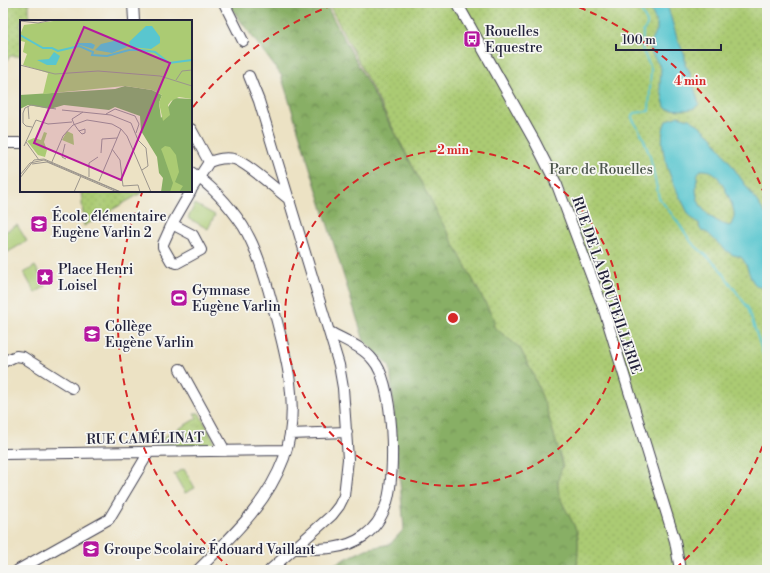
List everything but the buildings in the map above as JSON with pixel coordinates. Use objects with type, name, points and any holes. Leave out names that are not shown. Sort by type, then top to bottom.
[{"type":"street","points":[[133,3],[134,20]]},
{"type":"street","points":[[224,3],[242,41]]},
{"type":"street","name":"RUE DE LA BOUTEILLERIE","points":[[457,3],[535,142],[556,185],[604,310],[673,534],[680,570]]},
{"type":"street","points":[[249,76],[259,101],[330,332],[339,365],[343,388],[347,432],[348,459],[344,496],[339,506],[332,515],[270,570]]},
{"type":"street","points":[[192,131],[209,162]]},
{"type":"street","points":[[3,143],[20,143]]},
{"type":"street","points":[[192,187],[195,174],[209,162],[222,158],[235,159],[244,164],[290,200]]},
{"type":"street","points":[[195,174],[228,206],[243,226],[256,252],[278,326],[286,361],[292,412],[290,434],[286,450],[276,477],[259,506],[240,528],[198,570]]},
{"type":"street","points":[[172,224],[190,192]]},
{"type":"street","points":[[293,549],[327,548],[342,546],[354,542],[364,536],[375,526],[383,513],[388,500],[392,473],[392,430],[388,402],[380,371],[374,360],[366,352],[330,332]]},
{"type":"street","points":[[3,362],[16,356],[23,357],[72,388]]},
{"type":"street","points":[[180,369],[225,451]]},
{"type":"street","points":[[290,434],[347,432]]},
{"type":"street","name":"RUE CAMÉLINAT","points":[[3,454],[286,450]]},
{"type":"street","points":[[18,570],[109,519],[149,452]]},
{"type":"green space","points":[[3,3],[29,3],[29,20],[20,20],[20,56],[10,56],[3,67]]},
{"type":"green space","points":[[229,3],[325,3],[495,321],[493,326],[520,348],[534,376],[546,407],[563,466],[559,476],[559,492],[561,500],[578,536],[577,570],[322,570],[366,549],[390,544],[404,529],[390,367],[364,341],[281,75],[231,8]]},
{"type":"green space","name":"Parc de Rouelles","points":[[328,3],[767,3],[767,570],[577,570],[578,536],[561,500],[559,492],[559,476],[563,466],[546,407],[534,376],[520,348],[493,326],[495,321]]},
{"type":"green space","points":[[81,192],[143,192],[84,226]]},
{"type":"green space","points":[[195,204],[215,215],[208,229],[188,218]]},
{"type":"green space","points":[[17,225],[27,241],[3,255],[3,233]]},
{"type":"green space","points":[[35,266],[46,286],[35,293],[24,273]]},
{"type":"green space","points":[[194,413],[199,413],[214,440],[213,444],[210,446],[155,446],[158,441],[197,418]]},
{"type":"green space","points":[[184,469],[195,488],[185,493],[174,474]]},
{"type":"water","points":[[648,3],[667,4],[677,38],[685,56],[685,65],[689,70],[699,104],[692,109],[680,110],[667,109],[665,107],[660,86],[661,68],[652,54],[649,44],[657,30],[657,25]]},
{"type":"water","points":[[678,116],[689,119],[699,125],[712,137],[767,216],[767,288],[756,285],[753,282],[742,258],[732,255],[709,234],[700,229],[699,223],[689,214],[673,183],[663,151],[663,130],[666,121]],"holes":[[[700,170],[708,170],[718,177],[733,207],[734,218],[731,225],[729,226],[714,219],[699,203],[696,188]]]},
{"type":"waterway","points":[[637,3],[647,22],[647,26],[643,31],[642,49],[651,68],[649,111],[635,113],[632,118],[642,135],[650,156],[659,198],[692,243],[717,265],[748,308],[767,366]]},
{"type":"place","name":"Rouelles Equestre","points":[[472,39]]},
{"type":"place","name":"École élémentaire Eugène Varlin 2","points":[[39,224]]},
{"type":"place","name":"Place Henri Loisel","points":[[45,277]]},
{"type":"place","name":"Gymnase Eugène Varlin","points":[[179,298]]},
{"type":"place","name":"Collège Eugène Varlin","points":[[92,334]]},
{"type":"place","name":"Groupe Scolaire Édouard Vaillant","points":[[91,549]]}]
